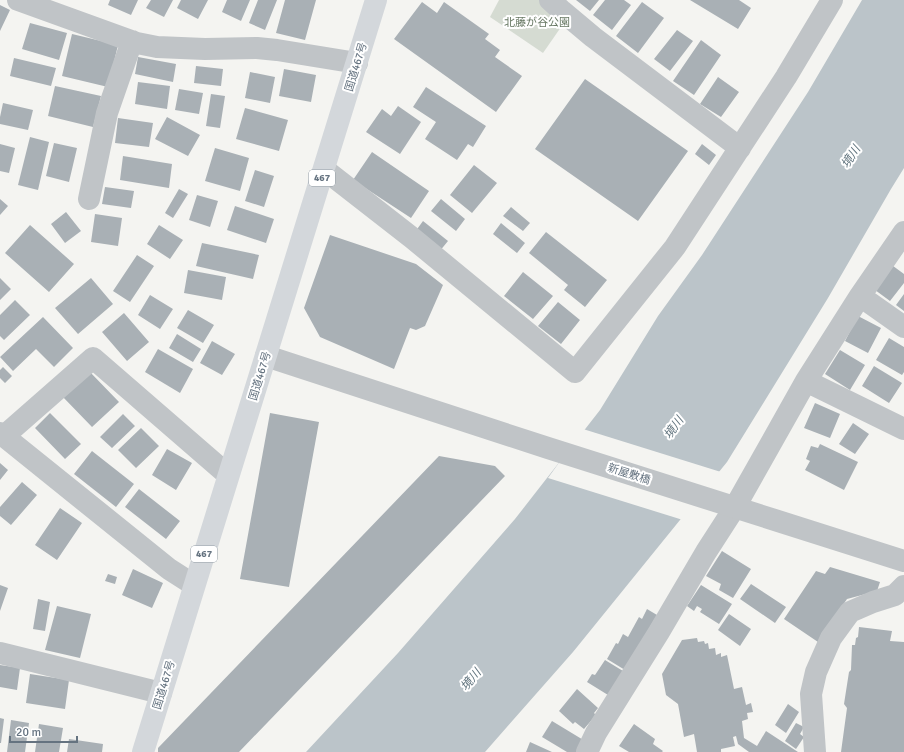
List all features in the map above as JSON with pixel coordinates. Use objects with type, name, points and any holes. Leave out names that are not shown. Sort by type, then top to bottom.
[{"type":"highway","name":"国道467号","points":[[144,752],[194,585],[376,0]]},
{"type":"street","points":[[18,0],[132,41],[158,47],[180,49],[257,48],[357,62]]},
{"type":"street","points":[[550,0],[562,12],[593,37],[740,148]]},
{"type":"street","points":[[324,170],[417,242],[575,372],[675,247],[790,71],[832,0]]},
{"type":"street","points":[[89,199],[107,114],[132,41]]},
{"type":"street","points":[[588,752],[596,733],[735,507],[806,381],[860,296],[904,232]]},
{"type":"street","points":[[860,296],[904,327]]},
{"type":"street","name":"新屋敷橋","points":[[266,356],[548,448],[904,561]]},
{"type":"street","points":[[194,585],[169,569],[2,435],[93,358],[228,475]]},
{"type":"street","points":[[806,381],[904,429]]},
{"type":"street","points":[[815,752],[811,694],[816,672],[831,638],[850,612],[873,602],[895,595],[904,586]]},
{"type":"street","points":[[0,653],[161,693]]},
{"type":"green space","name":"北藤が谷公園","points":[[499,0],[551,0],[568,17],[543,53],[490,17]]},
{"type":"water","name":"境川","points":[[862,0],[904,0],[904,168],[828,298],[727,462],[573,652],[485,752],[306,752],[398,653],[515,519],[600,410],[658,316],[702,255],[808,92]]},
{"type":"pier","points":[[583,429],[721,472],[683,520],[548,478]]},
{"type":"building","points":[[110,0],[138,0],[131,15],[108,5]]},
{"type":"building","points":[[151,0],[173,0],[164,17],[146,8]]},
{"type":"building","points":[[181,0],[208,0],[198,19],[177,8]]},
{"type":"building","points":[[227,0],[250,0],[241,21],[222,12]]},
{"type":"building","points":[[258,0],[277,0],[265,30],[249,23]]},
{"type":"building","points":[[285,0],[316,0],[305,40],[276,33]]},
{"type":"building","points":[[576,0],[599,0],[590,11]]},
{"type":"building","points":[[605,0],[624,0],[631,5],[612,30],[593,15]]},
{"type":"building","points":[[690,0],[739,0],[751,8],[738,29]]},
{"type":"building","points":[[422,2],[437,13],[444,2],[489,34],[485,39],[500,50],[495,57],[522,76],[496,112],[394,39]]},
{"type":"building","points":[[642,2],[664,18],[638,53],[616,36]]},
{"type":"building","points":[[0,5],[10,10],[0,31]]},
{"type":"building","points":[[30,23],[67,33],[59,60],[22,49]]},
{"type":"building","points":[[677,30],[693,41],[670,71],[654,59]]},
{"type":"building","points":[[72,34],[118,45],[108,87],[62,76]]},
{"type":"building","points":[[701,40],[721,55],[694,95],[673,81]]},
{"type":"building","points":[[138,57],[176,64],[173,82],[135,74]]},
{"type":"building","points":[[14,58],[56,68],[51,86],[10,76]]},
{"type":"building","points":[[196,66],[223,69],[221,86],[194,83]]},
{"type":"building","points":[[284,69],[316,75],[311,102],[279,96]]},
{"type":"building","points":[[250,72],[275,77],[270,103],[245,98]]},
{"type":"building","points":[[718,77],[739,92],[721,117],[700,104]]},
{"type":"building","points":[[585,79],[688,151],[638,221],[535,149]]},
{"type":"building","points":[[138,82],[170,86],[167,109],[135,104]]},
{"type":"building","points":[[55,86],[101,96],[93,127],[48,116]]},
{"type":"building","points":[[426,87],[486,126],[473,147],[468,144],[457,160],[425,139],[436,122],[413,107]]},
{"type":"building","points":[[179,89],[203,93],[199,114],[175,110]]},
{"type":"building","points":[[211,94],[225,96],[220,128],[206,126]]},
{"type":"building","points":[[3,103],[33,110],[28,130],[0,124]]},
{"type":"building","points":[[398,106],[421,122],[400,154],[366,132],[382,109],[391,116]]},
{"type":"building","points":[[245,108],[288,120],[279,151],[236,139]]},
{"type":"building","points":[[167,117],[200,135],[188,156],[155,139]]},
{"type":"building","points":[[118,118],[153,123],[149,147],[115,143]]},
{"type":"building","points":[[30,137],[49,142],[38,190],[18,185]]},
{"type":"building","points":[[54,143],[77,148],[69,182],[46,176]]},
{"type":"building","points":[[0,144],[15,148],[9,173],[0,171]]},
{"type":"building","points":[[702,144],[716,155],[709,165],[695,154]]},
{"type":"building","points":[[215,148],[249,158],[240,191],[205,181]]},
{"type":"building","points":[[372,152],[429,191],[411,218],[353,180]]},
{"type":"building","points":[[123,156],[172,164],[169,188],[120,180]]},
{"type":"building","points":[[474,165],[497,183],[472,213],[450,195]]},
{"type":"building","points":[[255,170],[274,176],[264,207],[245,201]]},
{"type":"building","points":[[105,187],[134,191],[131,208],[102,204]]},
{"type":"building","points":[[179,189],[188,194],[173,218],[165,213]]},
{"type":"building","points":[[197,195],[218,201],[210,227],[189,220]]},
{"type":"building","points":[[0,199],[8,206],[0,215]]},
{"type":"building","points":[[441,199],[465,219],[456,231],[431,211]]},
{"type":"building","points":[[235,206],[274,219],[266,243],[227,230]]},
{"type":"building","points":[[511,207],[530,223],[523,231],[503,216]]},
{"type":"building","points":[[66,212],[81,231],[65,243],[51,224]]},
{"type":"building","points":[[95,214],[122,218],[118,246],[91,242]]},
{"type":"building","points":[[423,221],[448,241],[439,252],[415,232]]},
{"type":"building","points":[[501,223],[525,243],[517,253],[493,234]]},
{"type":"building","points":[[30,225],[74,264],[49,292],[5,253]]},
{"type":"building","points":[[159,225],[183,240],[170,259],[147,244]]},
{"type":"building","points":[[546,232],[607,280],[585,307],[564,290],[568,285],[529,253]]},
{"type":"building","points":[[330,235],[416,264],[443,285],[425,326],[416,330],[410,328],[394,369],[320,337],[304,308]]},
{"type":"building","points":[[202,243],[259,255],[253,279],[196,266]]},
{"type":"building","points":[[137,255],[154,266],[130,302],[113,291]]},
{"type":"building","points":[[889,263],[904,274],[904,283],[890,301],[871,287]]},
{"type":"building","points":[[188,270],[226,277],[222,300],[184,293]]},
{"type":"building","points":[[523,272],[553,296],[533,319],[504,296]]},
{"type":"building","points":[[0,278],[11,289],[0,300]]},
{"type":"building","points":[[91,278],[113,304],[78,334],[55,308]]},
{"type":"building","points":[[904,294],[904,311],[896,305]]},
{"type":"building","points":[[150,295],[173,309],[160,329],[138,315]]},
{"type":"building","points":[[15,300],[30,315],[4,340],[0,336],[0,315]]},
{"type":"building","points":[[558,302],[580,320],[561,344],[538,326]]},
{"type":"building","points":[[188,310],[214,325],[203,343],[177,328]]},
{"type":"building","points":[[124,313],[149,342],[127,361],[102,332]]},
{"type":"building","points":[[858,316],[881,328],[868,353],[845,341]]},
{"type":"building","points":[[43,317],[73,348],[54,367],[36,349],[13,371],[0,357]]},
{"type":"building","points":[[177,334],[201,349],[193,362],[169,348]]},
{"type":"building","points":[[889,338],[904,347],[904,372],[902,375],[876,360]]},
{"type":"building","points":[[212,341],[235,354],[222,375],[200,363]]},
{"type":"building","points":[[158,349],[193,369],[180,393],[145,372]]},
{"type":"building","points":[[840,350],[865,365],[850,390],[825,374]]},
{"type":"building","points":[[874,366],[902,383],[889,403],[862,386]]},
{"type":"building","points":[[3,367],[12,376],[5,383],[0,378],[0,370]]},
{"type":"building","points":[[89,371],[119,402],[92,427],[62,396]]},
{"type":"building","points":[[815,403],[840,414],[830,438],[804,428]]},
{"type":"building","points":[[50,413],[81,444],[65,459],[35,428]]},
{"type":"building","points":[[270,413],[319,422],[289,587],[240,579]]},
{"type":"building","points":[[123,414],[135,426],[112,448],[100,437]]},
{"type":"building","points":[[853,423],[869,434],[855,454],[839,444]]},
{"type":"building","points":[[141,428],[159,446],[136,468],[118,450]]},
{"type":"building","points":[[820,444],[858,462],[844,490],[805,470],[810,461],[806,459],[811,446],[818,448]]},
{"type":"building","points":[[167,449],[192,463],[176,490],[152,475]]},
{"type":"building","points":[[92,451],[134,484],[116,507],[74,474]]},
{"type":"building","points":[[439,456],[495,466],[505,476],[239,752],[158,752],[158,748]]},
{"type":"building","points":[[0,463],[8,470],[0,480]]},
{"type":"building","points":[[22,482],[37,495],[11,525],[0,516],[0,507]]},
{"type":"building","points":[[139,489],[180,521],[166,539],[125,507]]},
{"type":"building","points":[[60,508],[82,523],[57,560],[35,545]]},
{"type":"building","points":[[722,551],[751,569],[733,598],[719,590],[721,584],[706,576]]},
{"type":"building","points":[[830,567],[880,582],[877,591],[847,599],[818,642],[784,619],[816,571],[825,574]]},
{"type":"building","points":[[133,569],[163,583],[152,608],[122,595]]},
{"type":"building","points":[[108,574],[117,577],[115,584],[105,581]]},
{"type":"building","points":[[751,584],[786,607],[775,623],[740,599]]},
{"type":"building","points":[[0,585],[8,588],[0,611]]},
{"type":"building","points":[[701,585],[732,604],[719,624],[700,612],[702,609],[697,606],[694,611],[687,606]]},
{"type":"building","points":[[38,599],[50,602],[45,631],[33,629]]},
{"type":"building","points":[[57,606],[91,614],[80,658],[45,650]]},
{"type":"building","points":[[647,609],[657,615],[625,670],[607,659],[623,634],[628,637],[639,617],[642,619]]},
{"type":"building","points":[[729,614],[751,629],[740,646],[718,630]]},
{"type":"building","points":[[859,627],[892,631],[890,641],[904,642],[904,752],[841,752],[847,708],[844,704],[849,672],[851,670],[852,645],[855,645]]},
{"type":"building","points":[[697,638],[698,642],[704,641],[705,644],[708,643],[709,649],[715,648],[716,655],[721,653],[721,657],[727,655],[734,689],[742,687],[746,705],[751,703],[753,712],[747,713],[748,719],[742,721],[744,738],[757,746],[766,731],[798,752],[749,752],[738,744],[736,736],[733,737],[735,746],[721,749],[721,752],[697,752],[694,734],[684,737],[678,704],[666,695],[662,674],[682,640]]},
{"type":"building","points":[[605,660],[623,671],[608,695],[587,682],[592,674],[595,675]]},
{"type":"building","points":[[0,665],[20,668],[17,690],[0,687]]},
{"type":"building","points":[[30,674],[69,680],[65,709],[26,703]]},
{"type":"building","points":[[577,689],[598,708],[594,713],[596,715],[584,729],[575,722],[573,724],[559,711]]},
{"type":"building","points":[[788,704],[799,712],[786,733],[775,725]]},
{"type":"building","points":[[0,718],[4,719],[1,743],[0,743]]},
{"type":"building","points":[[11,720],[29,723],[25,752],[7,752]]},
{"type":"building","points":[[552,721],[585,741],[578,752],[567,752],[542,737]]},
{"type":"building","points":[[796,723],[804,727],[800,734],[804,737],[796,749],[785,741]]},
{"type":"building","points":[[39,724],[63,728],[59,752],[35,752]]},
{"type":"building","points":[[634,724],[655,739],[653,744],[663,751],[629,752],[619,746]]},
{"type":"building","points":[[69,739],[103,744],[102,752],[67,752]]},
{"type":"building","points":[[530,742],[552,752],[526,752]]}]
